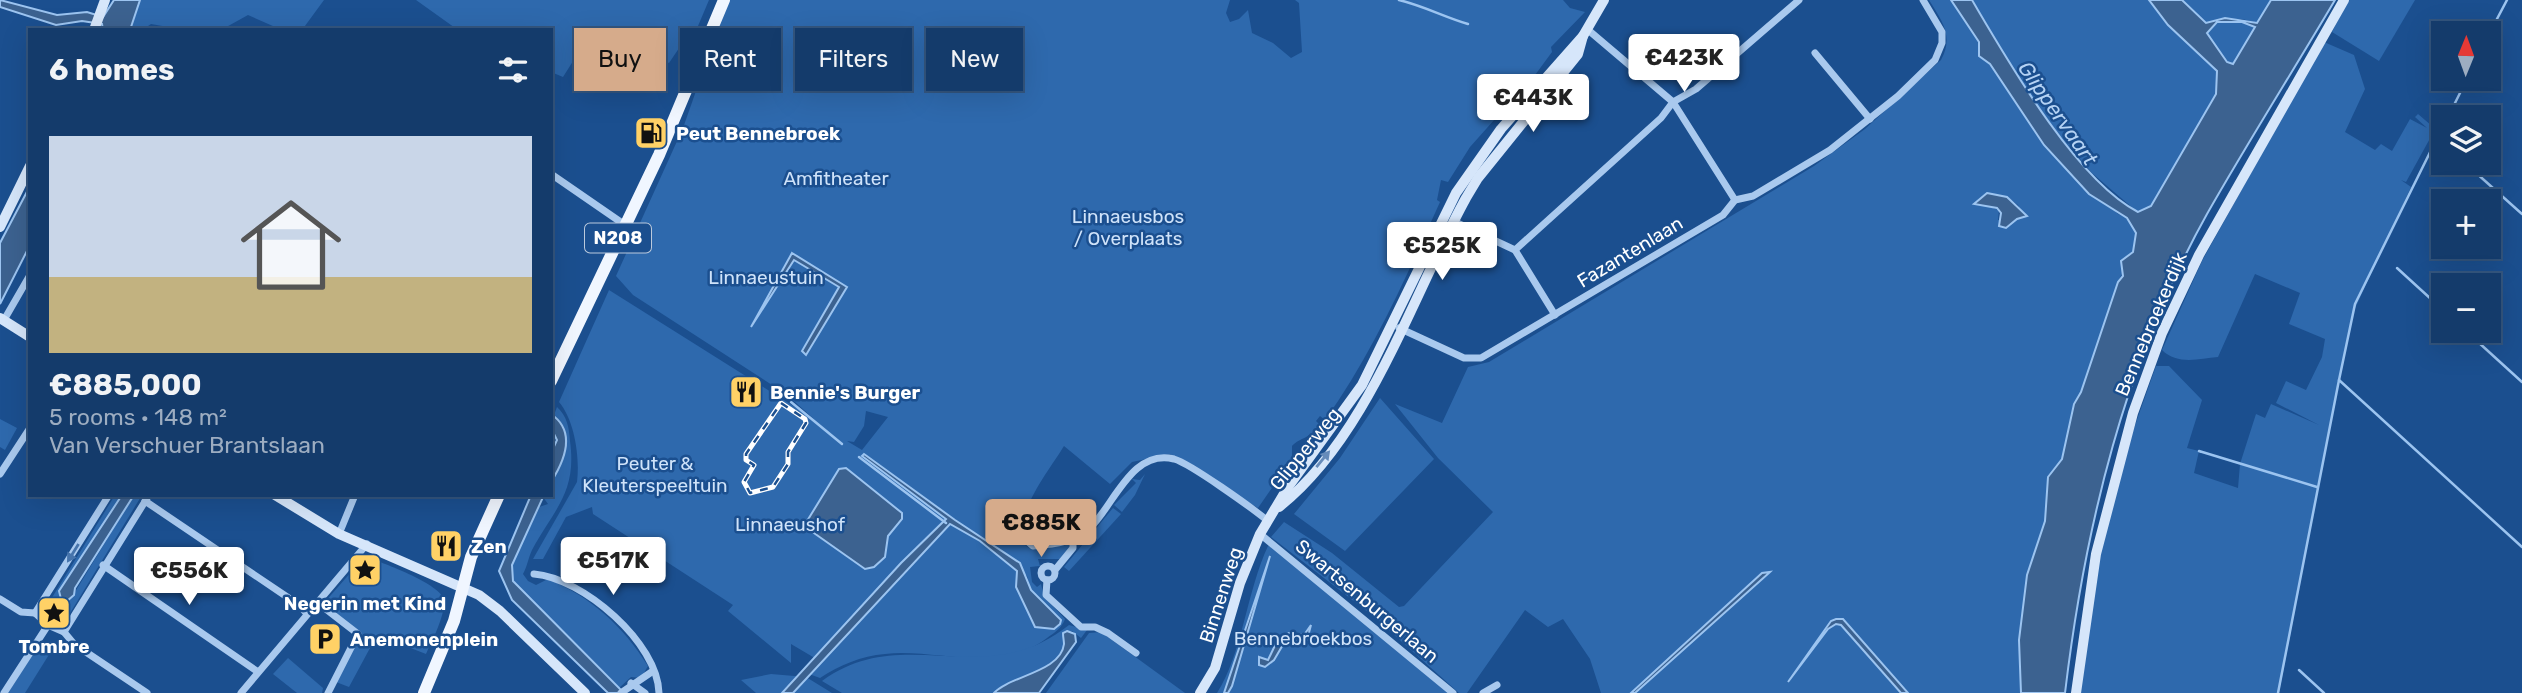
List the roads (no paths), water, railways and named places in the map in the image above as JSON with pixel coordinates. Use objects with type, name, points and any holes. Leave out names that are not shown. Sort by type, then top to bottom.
[{"type":"main road","name":"N208","points":[[553,377],[685,96],[724,0]]},
{"type":"main road","points":[[424,693],[454,621],[471,557],[498,497]]},
{"type":"street","name":"Glipperweg","points":[[1277,509],[1293,480],[1362,385],[1398,327],[1448,219],[1502,128],[1585,32],[1604,0]]},
{"type":"street","points":[[1515,250],[1661,118],[1673,102],[1696,89],[1799,0]]},
{"type":"street","name":"Fazantenlaan","points":[[1398,327],[1469,360],[1486,355],[1723,215],[1735,200],[1754,196],[1785,179],[1870,119],[1898,96],[1939,53],[1942,32],[1923,0]]},
{"type":"street","name":"Bennebroekerdijk","points":[[2076,693],[2096,554],[2133,413],[2162,333],[2199,255],[2344,0]]},
{"type":"street","points":[[95,28],[103,4]]},
{"type":"street","points":[[1585,32],[1673,102],[1735,200]]},
{"type":"street","points":[[1815,53],[1870,119]]},
{"type":"street","points":[[0,227],[28,170]]},
{"type":"street","points":[[553,175],[625,225]]},
{"type":"street","points":[[1448,219],[1515,250],[1555,315]]},
{"type":"street","points":[[28,278],[2,319],[28,336]]},
{"type":"street","points":[[0,474],[28,431]]},
{"type":"street","points":[[1059,540],[1073,539],[1088,530],[1114,493],[1137,470],[1158,459],[1178,461],[1268,521]]},
{"type":"street","points":[[35,613],[108,497]]},
{"type":"street","points":[[278,497],[340,534],[479,595],[500,611],[585,693]]},
{"type":"street","points":[[340,534],[354,497]]},
{"type":"street","points":[[64,632],[103,565],[147,498],[299,605],[307,614]]},
{"type":"street","name":"Binnenweg","points":[[1200,693],[1215,668],[1240,583],[1260,534],[1277,509]]},
{"type":"street","name":"Swartsenburgerlaan","points":[[1260,534],[1453,693]]},
{"type":"street","points":[[1047,580],[1053,578],[1055,570],[1073,548],[1073,539]]},
{"type":"street","points":[[241,693],[367,544]]},
{"type":"street","points":[[103,565],[258,672]]},
{"type":"street","points":[[1047,580],[1041,574],[1043,568],[1049,566],[1055,570]]},
{"type":"street","points":[[534,574],[550,575],[587,594],[615,617],[640,646],[659,678],[659,693]]},
{"type":"street","points":[[1047,580],[1045,595],[1070,620],[1081,627],[1095,627],[1108,633],[1136,653]]},
{"type":"street","points":[[0,599],[16,610],[35,613],[48,625],[64,632],[74,644],[147,693]]},
{"type":"street","points":[[318,603],[358,634],[332,692]]},
{"type":"street","points":[[4,693],[48,625]]},
{"type":"street","points":[[626,688],[653,671]]},
{"type":"street","points":[[1483,693],[1497,685]]},
{"type":"street","points":[[626,688],[645,693]]},
{"type":"waterway","points":[[1399,0],[1468,24]]},
{"type":"waterway","points":[[2496,21],[2507,0]]},
{"type":"waterway","points":[[2454,105],[2461,91]]},
{"type":"waterway","points":[[2339,380],[2355,304],[2431,150]]},
{"type":"waterway","points":[[2478,175],[2522,214]]},
{"type":"waterway","points":[[2397,268],[2431,299]]},
{"type":"waterway","points":[[2479,343],[2522,382]]},
{"type":"waterway","points":[[2278,693],[2339,380],[2522,547]]},
{"type":"waterway","points":[[791,402],[842,444]]},
{"type":"waterway","points":[[2199,451],[2317,487]]},
{"type":"waterway","points":[[859,457],[946,523]]},
{"type":"waterway","points":[[2299,670],[2324,693]]},
{"type":"railway","points":[[781,403],[805,419],[806,423],[788,452],[788,464],[773,487],[750,493],[744,482],[754,465],[746,460],[746,454],[781,403]]},
{"type":"place","name":"Peut Bennebroek","points":[[651,133]]},
{"type":"place","name":"Bennie's Burger","points":[[746,392]]},
{"type":"place","name":"Zen","points":[[446,546]]},
{"type":"place","name":"Negerin met Kind","points":[[365,570]]},
{"type":"place","name":"Tombre","points":[[54,613]]},
{"type":"place","name":"Anemonenplein","points":[[325,639]]},
{"type":"water label","name":"Glippervaart","points":[[2058,113]]},
{"type":"park label","name":"Amfitheater","points":[[836,178]]},
{"type":"park label","name":"Linnaeusbos / Overplaats","points":[[1128,227]]},
{"type":"park label","name":"Linnaeustuin","points":[[766,277]]},
{"type":"park label","name":"Peuter & Kleuterspeeltuin","points":[[655,474]]},
{"type":"park label","name":"Linnaeushof","points":[[790,524]]},
{"type":"park label","name":"Bennebroekbos","points":[[1303,638]]}]
